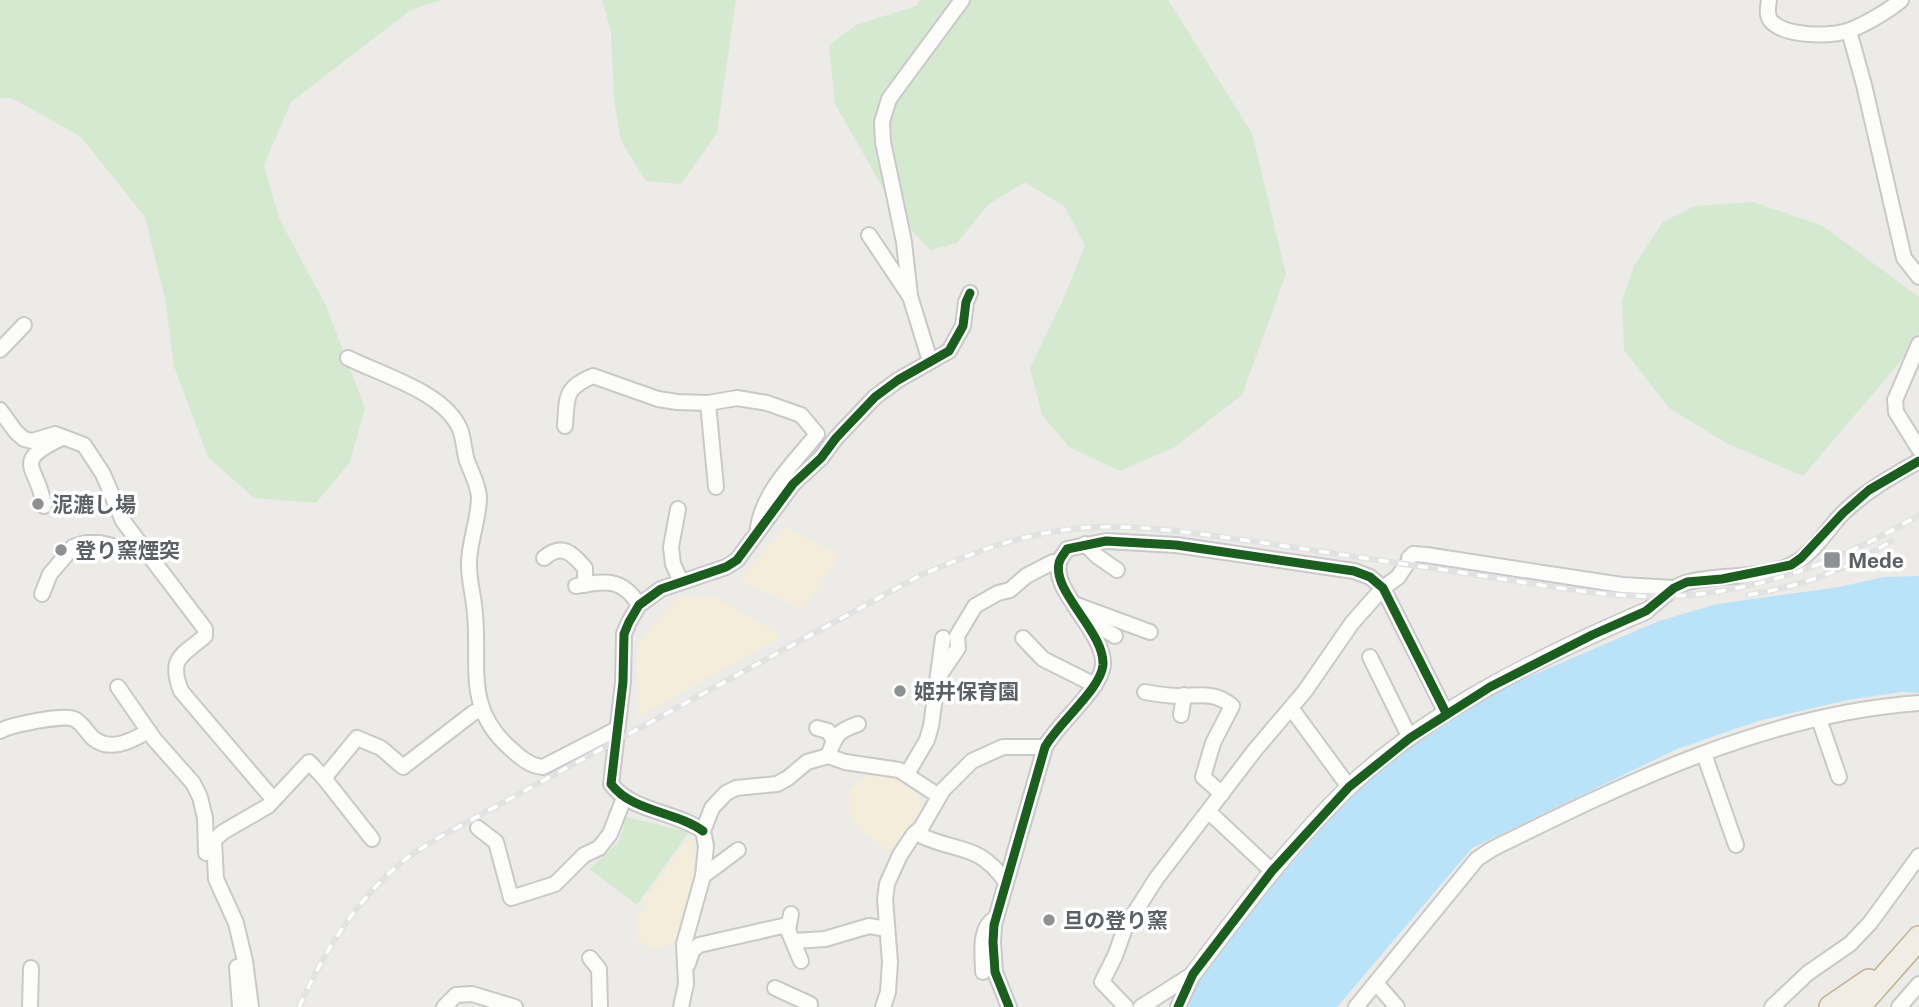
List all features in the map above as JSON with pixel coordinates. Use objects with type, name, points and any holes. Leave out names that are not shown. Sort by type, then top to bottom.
[{"type":"highway","points":[[1831,1007],[1912,946]]},
{"type":"highway","points":[[1858,1007],[1912,946]]},
{"type":"street","points":[[930,360],[909,296],[904,242],[883,142],[882,122],[890,99],[962,0]]},
{"type":"street","points":[[1769,0],[1767,10],[1770,20],[1801,34],[1849,31],[1901,0]]},
{"type":"street","points":[[1849,31],[1904,258],[1919,276]]},
{"type":"street","points":[[869,235],[909,296]]},
{"type":"street","points":[[703,831],[692,823],[624,798],[611,785],[623,682],[624,634],[639,605],[661,589],[726,567],[737,560],[793,484],[821,458],[875,397],[930,360],[949,351],[963,326],[970,293]]},
{"type":"street","points":[[0,350],[24,325]]},
{"type":"street","points":[[1919,344],[1895,400],[1896,412],[1919,449]]},
{"type":"street","points":[[348,358],[390,375],[440,405],[450,412],[460,430],[480,497],[469,563],[475,617],[477,692],[482,709],[499,737],[534,766],[549,765],[617,729]]},
{"type":"street","points":[[565,426],[568,396],[575,384],[593,376],[659,399],[708,403],[737,398],[767,403],[801,415],[817,434],[774,488],[761,510],[756,535]]},
{"type":"street","points":[[708,403],[716,487]]},
{"type":"street","points":[[0,410],[24,439],[32,441],[55,434],[84,444],[95,460],[123,521],[205,629],[205,636],[181,655],[174,665],[174,675],[181,691],[273,799]]},
{"type":"street","points":[[44,506],[30,468],[31,461],[35,453],[42,448],[66,436]]},
{"type":"street","points":[[1178,1007],[1193,974],[1272,871],[1349,787],[1410,737],[1490,687],[1646,611],[1687,582],[1721,579],[1791,565],[1869,490],[1919,461]]},
{"type":"street","points":[[677,509],[671,547],[673,564],[681,582]]},
{"type":"street","points":[[1009,1007],[995,972],[993,942],[996,918],[1045,747],[1053,732],[1095,685],[1103,666],[1102,655],[1087,624],[1059,576],[1059,563],[1067,549],[1105,541],[1142,541],[1330,567],[1370,577],[1382,588],[1446,713]]},
{"type":"street","points":[[42,594],[50,574],[73,547],[85,543],[100,543],[146,554]]},
{"type":"street","points":[[1085,544],[1117,570]]},
{"type":"street","points":[[544,558],[554,550],[562,549],[585,568],[580,585],[614,582],[624,587],[639,605]]},
{"type":"street","points":[[1126,1007],[1102,982],[1125,928],[1156,879],[1291,708],[1352,623],[1382,588],[1398,577],[1413,554],[1622,585],[1675,588]]},
{"type":"street","points":[[939,676],[958,648],[957,636],[975,606],[998,593],[1010,590],[1026,576],[1045,566],[1053,562],[1059,563]]},
{"type":"street","points":[[1074,604],[1150,632]]},
{"type":"street","points":[[1087,624],[1099,626],[1115,636]]},
{"type":"street","points":[[906,774],[927,740],[943,638]]},
{"type":"street","points":[[1023,638],[1043,659],[1095,685]]},
{"type":"street","points":[[1370,657],[1410,737]]},
{"type":"street","points":[[118,687],[149,732],[186,772],[200,797],[205,818],[209,878],[230,933],[237,967],[240,1007]]},
{"type":"street","points":[[1145,692],[1212,695],[1224,699],[1232,706],[1213,743],[1203,778],[1223,794]]},
{"type":"street","points":[[1181,715],[1184,695]]},
{"type":"street","points":[[1356,1007],[1477,859],[1492,849],[1659,769],[1773,728],[1862,709],[1919,703]]},
{"type":"street","points":[[1291,708],[1349,787]]},
{"type":"street","points":[[324,778],[358,738],[381,748],[403,767],[473,713],[482,709]]},
{"type":"street","points":[[0,731],[15,725],[69,718],[78,721],[94,739],[109,744],[121,744],[149,732]]},
{"type":"street","points":[[1819,719],[1839,777]]},
{"type":"street","points":[[828,756],[833,739],[842,730],[858,724]]},
{"type":"street","points":[[817,728],[828,731],[833,739]]},
{"type":"street","points":[[883,1007],[888,992],[890,962],[884,906],[887,884],[900,855],[921,828],[939,796],[972,761],[1003,747],[1045,747]]},
{"type":"street","points":[[1704,754],[1736,845]]},
{"type":"street","points":[[685,978],[684,944],[702,876],[706,846],[703,831],[712,808],[726,793],[736,788],[776,784],[807,762],[828,756],[845,762],[899,770],[939,796]]},
{"type":"street","points":[[251,1007],[245,961],[236,923],[216,878],[214,840],[268,806],[309,762],[372,838]]},
{"type":"street","points":[[478,828],[496,842],[512,898],[522,896],[555,884],[584,855],[599,848],[610,834],[624,798]]},
{"type":"street","points":[[1209,812],[1272,871]]},
{"type":"street","points":[[921,828],[922,836],[936,843],[968,849],[993,865],[1006,882]]},
{"type":"street","points":[[702,876],[737,850]]},
{"type":"street","points":[[1772,1007],[1808,974],[1850,944],[1878,913],[1919,856]]},
{"type":"street","points":[[983,972],[984,933],[989,922],[996,918]]},
{"type":"street","points":[[681,1007],[692,951],[699,944],[789,920],[801,961]]},
{"type":"street","points":[[794,941],[825,939],[869,926],[887,929]]},
{"type":"street","points":[[685,978],[698,953],[705,948],[723,947]]},
{"type":"street","points":[[590,958],[599,968],[600,1007]]},
{"type":"street","points":[[30,1007],[31,968]]},
{"type":"street","points":[[1141,1007],[1193,974]]},
{"type":"street","points":[[1376,983],[1397,1007]]},
{"type":"street","points":[[1899,1007],[1919,984]]},
{"type":"street","points":[[775,988],[810,1004]]},
{"type":"street","points":[[444,1007],[456,995],[515,1007]]},
{"type":"green space","points":[[0,0],[441,0],[411,10],[291,102],[264,165],[279,218],[326,306],[365,408],[350,462],[316,503],[254,498],[208,457],[174,366],[165,298],[145,217],[81,137],[12,98],[0,98]]},
{"type":"green space","points":[[602,0],[736,0],[717,133],[681,184],[646,181],[621,141],[614,100],[611,32]]},
{"type":"green space","points":[[920,0],[1168,0],[1252,133],[1286,274],[1242,395],[1175,447],[1120,471],[1069,447],[1042,415],[1030,368],[1085,246],[1065,207],[1025,182],[988,205],[957,243],[930,250],[899,216],[835,104],[829,45],[856,25],[916,6]]},
{"type":"green space","points":[[1753,202],[1823,226],[1919,297],[1917,342],[1803,476],[1726,443],[1669,408],[1624,350],[1622,301],[1634,266],[1663,222],[1695,206]]},
{"type":"green space","points":[[626,817],[689,832],[637,905],[589,869],[619,842]]},
{"type":"sand","points":[[785,526],[840,556],[802,609],[739,581]]},
{"type":"sand","points":[[715,597],[782,636],[637,718],[637,643],[678,598]]},
{"type":"sand","points":[[870,773],[895,777],[913,791],[925,806],[906,838],[887,851],[862,831],[849,816],[849,790]]},
{"type":"sand","points":[[691,835],[698,868],[690,908],[672,944],[652,950],[637,939],[635,919],[644,908],[646,897]]},
{"type":"water","points":[[1919,576],[1919,693],[1902,692],[1847,700],[1758,721],[1677,749],[1472,848],[1337,1007],[1187,1007],[1198,981],[1261,897],[1343,805],[1399,755],[1500,689],[1659,621],[1717,604],[1839,587],[1884,577]]},
{"type":"railway","points":[[299,1007],[330,947],[356,910],[385,877],[415,853],[919,576],[998,545],[1080,528],[1150,528],[1568,589],[1617,595],[1667,596],[1721,591],[1809,568],[1865,544],[1919,515]]},
{"type":"railway","points":[[1748,595],[1823,576],[1891,541]]},
{"type":"cycle path","points":[[703,831],[692,824],[630,800],[611,784],[623,682],[624,634],[629,622],[639,605],[661,589],[726,567],[737,560],[793,484],[821,458],[875,397],[898,380],[949,351],[963,326],[970,293]]},
{"type":"cycle path","points":[[1178,1007],[1193,974],[1272,871],[1349,787],[1410,738],[1490,687],[1646,611],[1674,588],[1687,582],[1722,579],[1791,565],[1869,490],[1919,461]]},
{"type":"cycle path","points":[[1009,1007],[995,972],[994,925],[1045,747],[1095,685],[1103,665],[1096,639],[1063,587],[1059,574],[1060,561],[1067,549],[1106,541],[1176,545],[1354,571],[1370,577],[1383,588],[1446,713]]},
{"type":"place","name":"泥漉し場","points":[[38,504]]},
{"type":"place","name":"登り窯煙突","points":[[61,550]]},
{"type":"place","name":"Mede","points":[[1832,560]]},
{"type":"place","name":"姫井保育園","points":[[900,691]]},
{"type":"place","name":"旦の登り窯","points":[[1049,920]]}]
